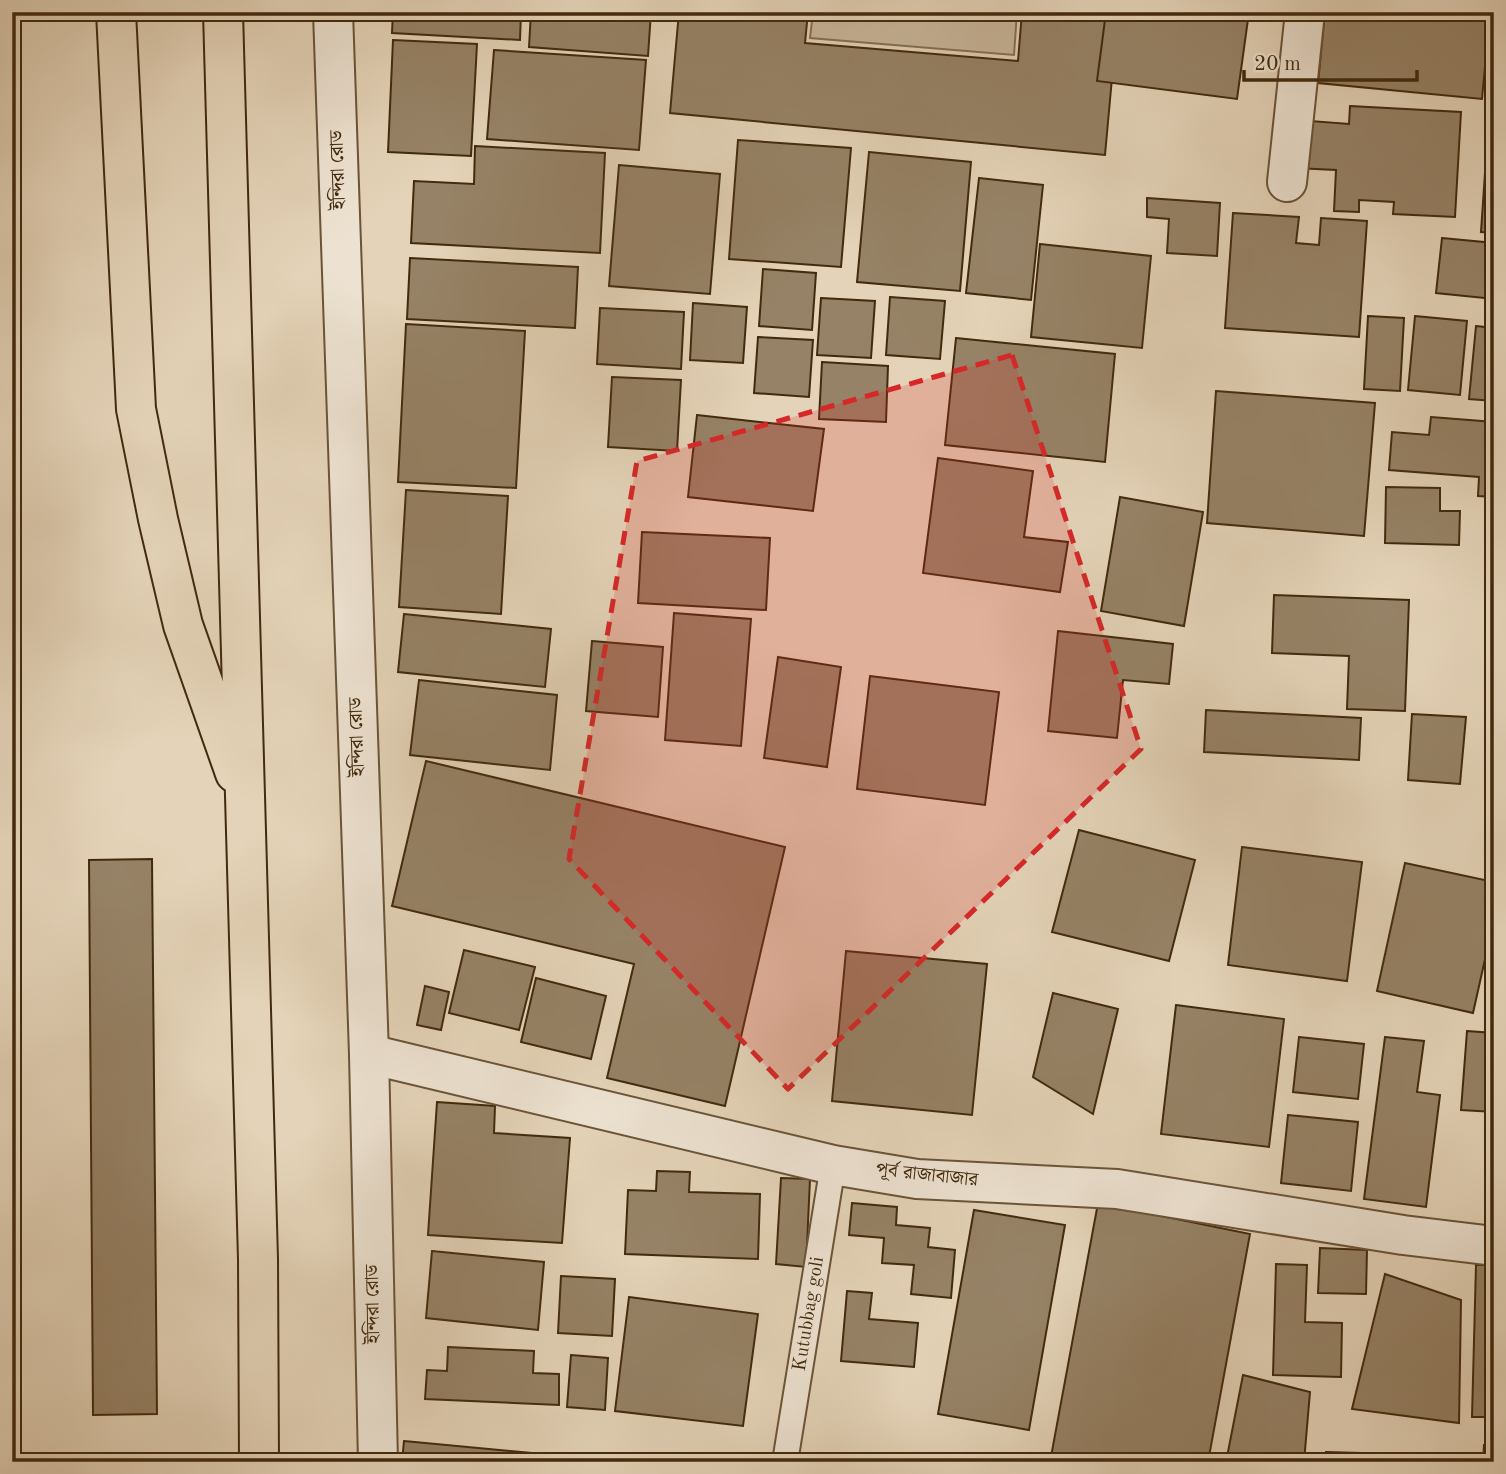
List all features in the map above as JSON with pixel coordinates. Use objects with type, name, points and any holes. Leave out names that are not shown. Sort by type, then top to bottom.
[{"type":"highway","points":[[116,12],[136,410],[183,625],[246,807]]},
{"type":"highway","points":[[223,12],[258,1259],[259,1462]]},
{"type":"street","name":"ইন্দিরা রোড","points":[[333,12],[369,1054],[378,1462]]},
{"type":"street","points":[[1287,182],[1304,12]]},
{"type":"street","name":"পূর্ব রাজাবাজার","points":[[369,1054],[833,1165],[917,1179],[1117,1189],[1403,1235],[1494,1246]]},
{"type":"lane","name":"Kutubbag goli","points":[[785,1462],[833,1165]]},
{"type":"highlighted area","points":[[1012,355],[1141,749],[788,1089],[569,859],[637,461]]},
{"type":"shaded area","points":[[813,12],[1017,12],[1014,55],[810,38]]},
{"type":"building","points":[[393,12],[521,12],[520,40],[392,33]]},
{"type":"building","points":[[531,12],[651,12],[648,56],[529,47]]},
{"type":"building","points":[[679,12],[808,12],[805,43],[1018,61],[1022,12],[1118,12],[1105,155],[670,113]]},
{"type":"building","points":[[1106,12],[1249,12],[1237,99],[1097,81]]},
{"type":"building","points":[[1325,12],[1490,12],[1482,99],[1318,83]]},
{"type":"building","points":[[393,40],[477,44],[471,156],[388,152]]},
{"type":"building","points":[[494,50],[646,60],[639,150],[487,139]]},
{"type":"building","points":[[1350,106],[1461,112],[1455,217],[1393,214],[1394,202],[1359,200],[1359,212],[1334,211],[1336,170],[1295,168],[1298,120],[1349,124]]},
{"type":"building","points":[[738,140],[851,148],[841,267],[729,259]]},
{"type":"building","points":[[475,146],[605,153],[600,253],[411,243],[414,181],[474,184]]},
{"type":"building","points":[[869,152],[971,162],[960,291],[857,282]]},
{"type":"building","points":[[1486,158],[1494,158],[1494,233],[1481,232]]},
{"type":"building","points":[[619,165],[720,174],[710,294],[609,286]]},
{"type":"building","points":[[979,178],[1043,185],[1031,300],[966,293]]},
{"type":"building","points":[[1147,198],[1220,203],[1217,256],[1167,253],[1169,219],[1147,217]]},
{"type":"building","points":[[1233,213],[1299,217],[1296,243],[1319,245],[1321,218],[1367,221],[1359,337],[1225,328]]},
{"type":"building","points":[[1442,238],[1494,243],[1494,299],[1436,293]]},
{"type":"building","points":[[1040,244],[1151,256],[1142,348],[1031,337]]},
{"type":"building","points":[[410,258],[578,267],[575,328],[407,319]]},
{"type":"building","points":[[763,269],[816,273],[812,330],[759,326]]},
{"type":"building","points":[[890,297],[945,301],[940,359],[886,355]]},
{"type":"building","points":[[821,298],[875,301],[871,358],[817,355]]},
{"type":"building","points":[[693,303],[747,307],[743,363],[690,360]]},
{"type":"building","points":[[600,308],[684,312],[681,369],[597,364]]},
{"type":"building","points":[[1368,316],[1404,318],[1400,391],[1364,389]]},
{"type":"building","points":[[1415,316],[1467,321],[1460,395],[1408,390]]},
{"type":"building","points":[[406,324],[525,331],[516,488],[398,482]]},
{"type":"building","points":[[1476,326],[1494,328],[1494,401],[1469,399]]},
{"type":"building","points":[[758,337],[813,340],[809,397],[754,393]]},
{"type":"building","points":[[956,338],[1115,354],[1105,462],[945,445]]},
{"type":"building","points":[[822,362],[888,366],[886,422],[819,419]]},
{"type":"building","points":[[612,377],[681,380],[677,451],[608,447]]},
{"type":"building","points":[[1216,391],[1375,403],[1364,536],[1207,523]]},
{"type":"building","points":[[697,415],[824,429],[813,511],[688,497]]},
{"type":"building","points":[[1431,417],[1494,422],[1494,497],[1478,496],[1479,477],[1389,470],[1392,432],[1429,435]]},
{"type":"building","points":[[938,458],[1033,471],[1024,537],[1068,542],[1060,592],[923,573]]},
{"type":"building","points":[[1386,487],[1440,488],[1440,511],[1460,511],[1459,545],[1385,543]]},
{"type":"building","points":[[406,490],[508,496],[501,614],[399,607]]},
{"type":"building","points":[[1120,497],[1203,512],[1184,626],[1101,611]]},
{"type":"building","points":[[642,532],[770,538],[766,610],[638,603]]},
{"type":"building","points":[[1274,595],[1409,600],[1405,711],[1347,709],[1349,656],[1272,653]]},
{"type":"building","points":[[674,613],[751,619],[741,746],[665,740]]},
{"type":"building","points":[[404,614],[551,629],[545,687],[398,672]]},
{"type":"building","points":[[1058,631],[1173,644],[1169,684],[1123,680],[1117,738],[1048,731]]},
{"type":"building","points":[[592,641],[663,647],[658,717],[586,711]]},
{"type":"building","points":[[778,657],[841,667],[827,767],[764,758]]},
{"type":"building","points":[[870,676],[999,692],[985,805],[857,789]]},
{"type":"building","points":[[419,680],[557,695],[550,770],[410,755]]},
{"type":"building","points":[[1206,710],[1361,718],[1359,760],[1204,752]]},
{"type":"building","points":[[1412,714],[1466,717],[1460,784],[1408,780]]},
{"type":"building","points":[[1494,753],[1494,805],[1487,804]]},
{"type":"building","points":[[426,761],[785,847],[725,1106],[607,1078],[634,964],[392,906]]},
{"type":"building","points":[[1079,830],[1195,860],[1169,961],[1052,932]]},
{"type":"building","points":[[1242,847],[1362,862],[1347,981],[1228,965]]},
{"type":"building","points":[[152,859],[157,1414],[93,1415],[89,860]]},
{"type":"building","points":[[1405,863],[1494,882],[1494,919],[1473,1013],[1377,991]]},
{"type":"building","points":[[464,950],[535,967],[519,1030],[449,1013]]},
{"type":"building","points":[[846,951],[987,964],[972,1115],[832,1101]]},
{"type":"building","points":[[536,978],[606,996],[591,1059],[521,1042]]},
{"type":"building","points":[[425,986],[449,992],[441,1030],[417,1025]]},
{"type":"building","points":[[1053,993],[1118,1009],[1093,1114],[1033,1077]]},
{"type":"building","points":[[1176,1005],[1284,1019],[1269,1147],[1161,1134]]},
{"type":"building","points":[[1467,1031],[1494,1033],[1494,1112],[1461,1110]]},
{"type":"building","points":[[1299,1037],[1364,1044],[1358,1099],[1293,1092]]},
{"type":"building","points":[[1385,1037],[1424,1041],[1417,1092],[1440,1095],[1426,1207],[1364,1199]]},
{"type":"building","points":[[437,1102],[495,1106],[494,1133],[570,1138],[562,1243],[428,1235]]},
{"type":"building","points":[[1288,1115],[1358,1122],[1351,1191],[1281,1183]]},
{"type":"building","points":[[657,1171],[690,1172],[689,1192],[760,1194],[758,1259],[625,1254],[628,1190],[656,1191]]},
{"type":"building","points":[[781,1178],[810,1179],[806,1267],[776,1264]]},
{"type":"building","points":[[852,1203],[897,1207],[896,1225],[930,1228],[928,1247],[955,1250],[951,1298],[911,1294],[914,1265],[882,1263],[884,1238],[849,1235]]},
{"type":"building","points":[[1098,1203],[1250,1234],[1208,1462],[1050,1462]]},
{"type":"building","points":[[974,1210],[1065,1225],[1029,1430],[938,1414]]},
{"type":"building","points":[[1320,1248],[1367,1250],[1366,1294],[1318,1293]]},
{"type":"building","points":[[432,1251],[544,1262],[538,1330],[426,1318]]},
{"type":"building","points":[[1276,1264],[1307,1265],[1305,1322],[1342,1323],[1341,1377],[1273,1375]]},
{"type":"building","points":[[1476,1265],[1494,1265],[1494,1417],[1472,1417]]},
{"type":"building","points":[[1385,1274],[1461,1300],[1459,1423],[1352,1409]]},
{"type":"building","points":[[561,1276],[615,1279],[612,1336],[558,1333]]},
{"type":"building","points":[[847,1291],[872,1293],[869,1319],[918,1323],[914,1367],[841,1361]]},
{"type":"building","points":[[629,1297],[758,1314],[743,1426],[615,1411]]},
{"type":"building","points":[[448,1347],[534,1351],[533,1373],[559,1374],[559,1405],[425,1399],[427,1370],[447,1371]]},
{"type":"building","points":[[571,1355],[608,1358],[605,1410],[567,1407]]},
{"type":"building","points":[[1243,1375],[1310,1392],[1304,1462],[1226,1462]]},
{"type":"building","points":[[404,1441],[628,1462],[402,1462]]},
{"type":"building","points":[[1484,1445],[1494,1445],[1494,1462],[1483,1462]]},
{"type":"building","points":[[1326,1452],[1468,1456],[1467,1462],[1326,1462]]}]
